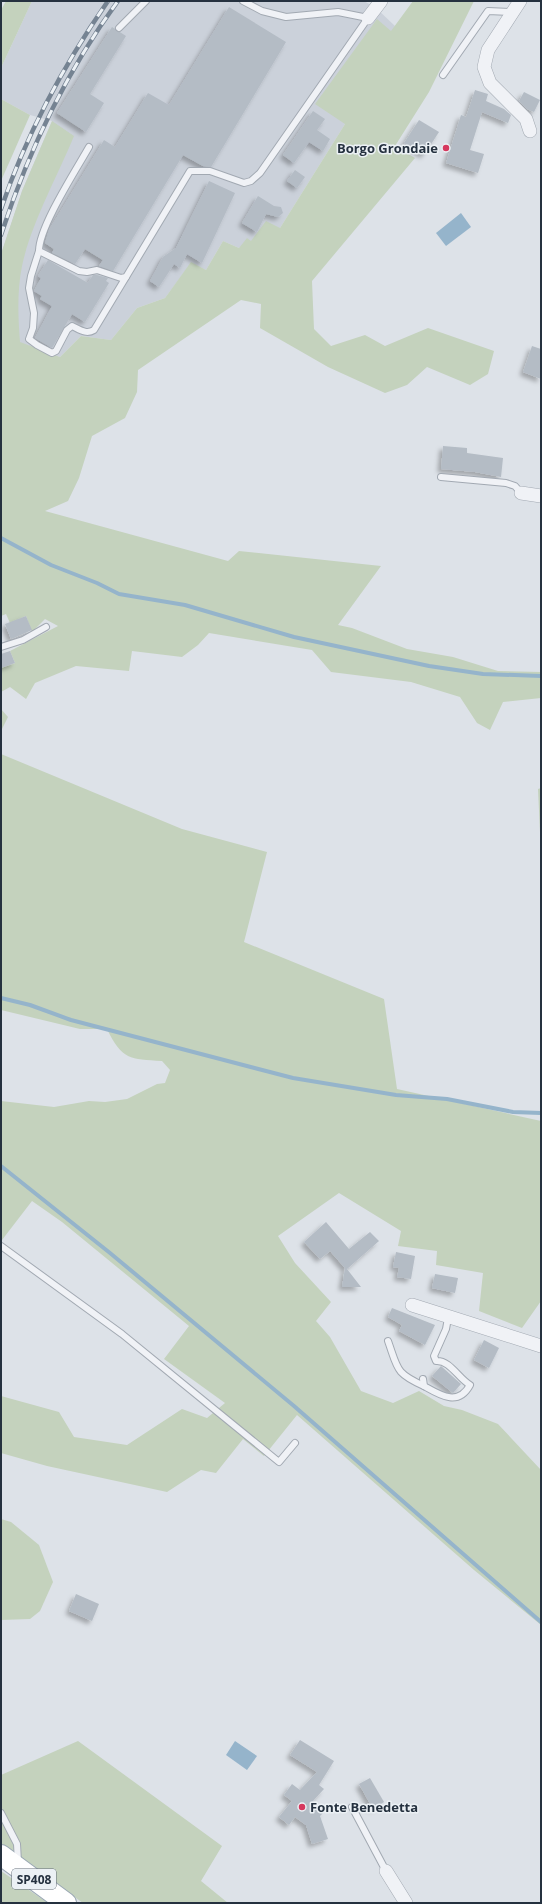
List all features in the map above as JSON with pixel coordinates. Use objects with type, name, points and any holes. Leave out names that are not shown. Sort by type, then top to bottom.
[{"type":"main road","name":"SP408","points":[[1,1855],[66,1903]]},
{"type":"street","points":[[368,18],[381,1]]},
{"type":"street","points":[[520,1],[488,50],[484,67],[490,83],[526,119],[530,130]]},
{"type":"street","points":[[521,494],[541,496]]},
{"type":"street","points":[[412,1306],[541,1346]]},
{"type":"street","points":[[386,1871],[406,1903]]},
{"type":"lane","points":[[119,28],[146,1]]},
{"type":"lane","points":[[89,147],[45,228],[41,237],[39,251],[31,276],[29,288],[34,313],[33,328],[29,339],[36,346],[52,352],[56,351],[67,330],[72,326],[85,332],[94,330],[190,171],[210,171],[244,183],[251,181],[258,176],[368,18],[338,12],[286,17],[262,11],[243,1]]},
{"type":"lane","points":[[443,75],[488,11],[512,12]]},
{"type":"lane","points":[[39,251],[79,271],[87,272],[97,270],[121,278],[126,277]]},
{"type":"lane","points":[[440,477],[506,483],[515,486],[521,494]]},
{"type":"lane","points":[[1,647],[23,640],[46,627]]},
{"type":"lane","points":[[1,1246],[122,1334],[278,1462],[295,1443]]},
{"type":"lane","points":[[388,1341],[398,1371],[408,1380],[424,1386],[445,1398],[460,1396],[467,1391],[470,1385],[464,1382],[447,1363],[436,1361],[434,1356],[446,1329],[448,1318]]},
{"type":"lane","points":[[423,1379],[424,1386]]},
{"type":"lane","points":[[352,1808],[386,1871]]},
{"type":"lane","points":[[1,1813],[17,1844],[19,1868]]},
{"type":"shaded area","points":[[32,1],[364,1],[376,8],[395,26],[345,124],[280,228],[239,248],[223,241],[206,270],[191,263],[165,298],[137,308],[111,340],[81,336],[60,357],[1,336],[1,254],[22,191],[52,121],[30,115],[1,99],[1,68]]},
{"type":"green space","points":[[6,1],[32,1],[1,68],[1,10]]},
{"type":"green space","points":[[413,1],[474,1],[429,92],[395,146],[415,158],[312,281],[314,329],[331,346],[365,335],[385,346],[428,328],[494,351],[488,374],[470,385],[427,367],[407,385],[385,393],[328,367],[260,328],[261,304],[241,300],[138,370],[137,392],[125,418],[92,436],[79,478],[68,501],[45,511],[228,561],[239,551],[381,566],[338,625],[352,628],[407,649],[453,657],[498,671],[541,672],[541,698],[503,702],[490,730],[477,723],[460,697],[411,682],[331,672],[312,650],[209,633],[198,645],[182,657],[132,651],[129,671],[76,666],[35,683],[26,699],[10,687],[1,692],[1,668],[15,663],[10,651],[58,626],[45,619],[32,632],[26,616],[10,623],[6,614],[1,616],[1,254],[22,191],[52,121],[74,136],[38,217],[26,250],[20,275],[18,314],[20,342],[60,357],[81,336],[111,340],[137,308],[165,298],[191,262],[206,270],[223,241],[239,248],[247,238],[251,241],[266,221],[280,228],[345,124],[315,104],[377,19],[391,31]]},
{"type":"green space","points":[[1,99],[30,115],[1,181]]},
{"type":"green space","points":[[1,709],[8,717],[1,731]]},
{"type":"green space","points":[[1,754],[182,829],[267,852],[244,942],[384,999],[397,1089],[541,1121],[541,1301],[522,1328],[479,1311],[483,1273],[436,1265],[437,1251],[398,1246],[401,1231],[339,1193],[278,1236],[295,1263],[331,1302],[316,1321],[330,1337],[361,1391],[393,1403],[419,1391],[444,1406],[462,1410],[498,1424],[541,1470],[541,1625],[474,1570],[297,1415],[264,1456],[243,1439],[216,1473],[201,1470],[167,1492],[47,1466],[1,1453],[1,1396],[59,1412],[74,1437],[127,1445],[182,1409],[207,1418],[225,1403],[164,1359],[189,1326],[62,1222],[32,1201],[2,1240],[1,1239],[1,1101],[54,1107],[89,1101],[105,1102],[127,1099],[157,1084],[165,1083],[170,1070],[162,1061],[142,1060],[128,1056],[117,1047],[107,1029],[80,1029],[1,1010]]},
{"type":"green space","points":[[541,788],[541,854],[538,789]]},
{"type":"green space","points":[[1,1519],[11,1522],[39,1545],[53,1582],[40,1611],[30,1619],[1,1620]]},
{"type":"green space","points":[[78,1741],[222,1846],[201,1881],[228,1903],[83,1903],[1,1845],[1,1775]]},
{"type":"green space","points":[[1,1871],[48,1903],[1,1903]]},
{"type":"water","points":[[461,213],[471,227],[446,246],[436,233]]},
{"type":"water","points":[[235,1741],[257,1756],[247,1770],[226,1755]]},
{"type":"building","points":[[229,7],[286,42],[211,167],[203,166],[183,155],[113,271],[99,266],[103,260],[85,249],[75,264],[52,253],[54,249],[45,243],[49,230],[104,140],[115,147],[148,93],[169,105]]},
{"type":"building","points":[[112,27],[126,36],[90,94],[104,103],[86,132],[57,113]]},
{"type":"building","points":[[475,90],[488,94],[486,101],[504,109],[511,115],[508,123],[482,112],[470,150],[484,154],[478,173],[446,163],[461,115],[466,117]]},
{"type":"building","points":[[524,92],[540,100],[534,112],[527,109],[519,101]]},
{"type":"building","points":[[313,111],[325,119],[317,130],[330,139],[323,151],[309,142],[294,163],[283,155]]},
{"type":"building","points":[[419,120],[439,132],[424,155],[404,143]]},
{"type":"building","points":[[295,170],[305,177],[297,188],[287,181]]},
{"type":"building","points":[[209,181],[235,193],[202,263],[187,254],[180,268],[174,264],[159,287],[150,281],[163,257],[176,248]]},
{"type":"building","points":[[258,196],[274,206],[281,207],[283,213],[278,217],[266,214],[257,232],[242,223]]},
{"type":"building","points":[[48,260],[88,283],[93,275],[97,275],[108,278],[106,281],[109,283],[85,322],[72,314],[52,348],[35,338],[52,306],[40,299],[42,296],[34,291],[41,278],[38,276]]},
{"type":"building","points":[[532,346],[541,349],[541,379],[523,372]]},
{"type":"building","points":[[443,446],[467,448],[467,453],[503,458],[501,477],[475,472],[441,469]]},
{"type":"building","points":[[26,616],[32,630],[11,639],[5,624]]},
{"type":"building","points":[[10,651],[15,663],[1,668],[1,654]]},
{"type":"building","points":[[326,1222],[349,1249],[370,1232],[379,1241],[347,1269],[361,1287],[342,1287],[345,1268],[330,1251],[320,1259],[304,1242]]},
{"type":"building","points":[[396,1252],[415,1256],[411,1279],[397,1277],[399,1268],[393,1267]]},
{"type":"building","points":[[435,1274],[458,1278],[455,1293],[432,1288]]},
{"type":"building","points":[[392,1308],[435,1325],[425,1345],[399,1331],[402,1325],[388,1317]]},
{"type":"building","points":[[484,1340],[499,1348],[489,1368],[474,1360]]},
{"type":"building","points":[[441,1366],[461,1384],[453,1393],[432,1376]]},
{"type":"building","points":[[76,1594],[99,1604],[92,1621],[69,1611]]},
{"type":"building","points":[[300,1740],[334,1761],[319,1785],[324,1789],[312,1802],[323,1813],[320,1816],[328,1839],[312,1844],[306,1825],[295,1817],[289,1825],[279,1817],[292,1801],[284,1795],[292,1784],[300,1790],[317,1772],[290,1755]]},
{"type":"building","points":[[370,1778],[384,1802],[373,1809],[359,1784]]},
{"type":"waterway","points":[[1,538],[51,565],[97,583],[119,594],[185,605],[294,637],[429,666],[483,674],[541,676]]},
{"type":"waterway","points":[[1,998],[30,1005],[71,1020],[293,1078],[396,1095],[447,1099],[513,1112],[541,1113]]},
{"type":"waterway","points":[[1,1166],[110,1253],[294,1406],[541,1622]]},
{"type":"railway","points":[[1,209],[22,154],[47,102],[76,51],[108,1]]},
{"type":"railway","points":[[1,235],[23,173],[50,114],[65,84],[99,28],[118,1]]},
{"type":"place","name":"Borgo Grondaie","points":[[446,148]]},
{"type":"place","name":"Fonte Benedetta","points":[[302,1807]]}]
